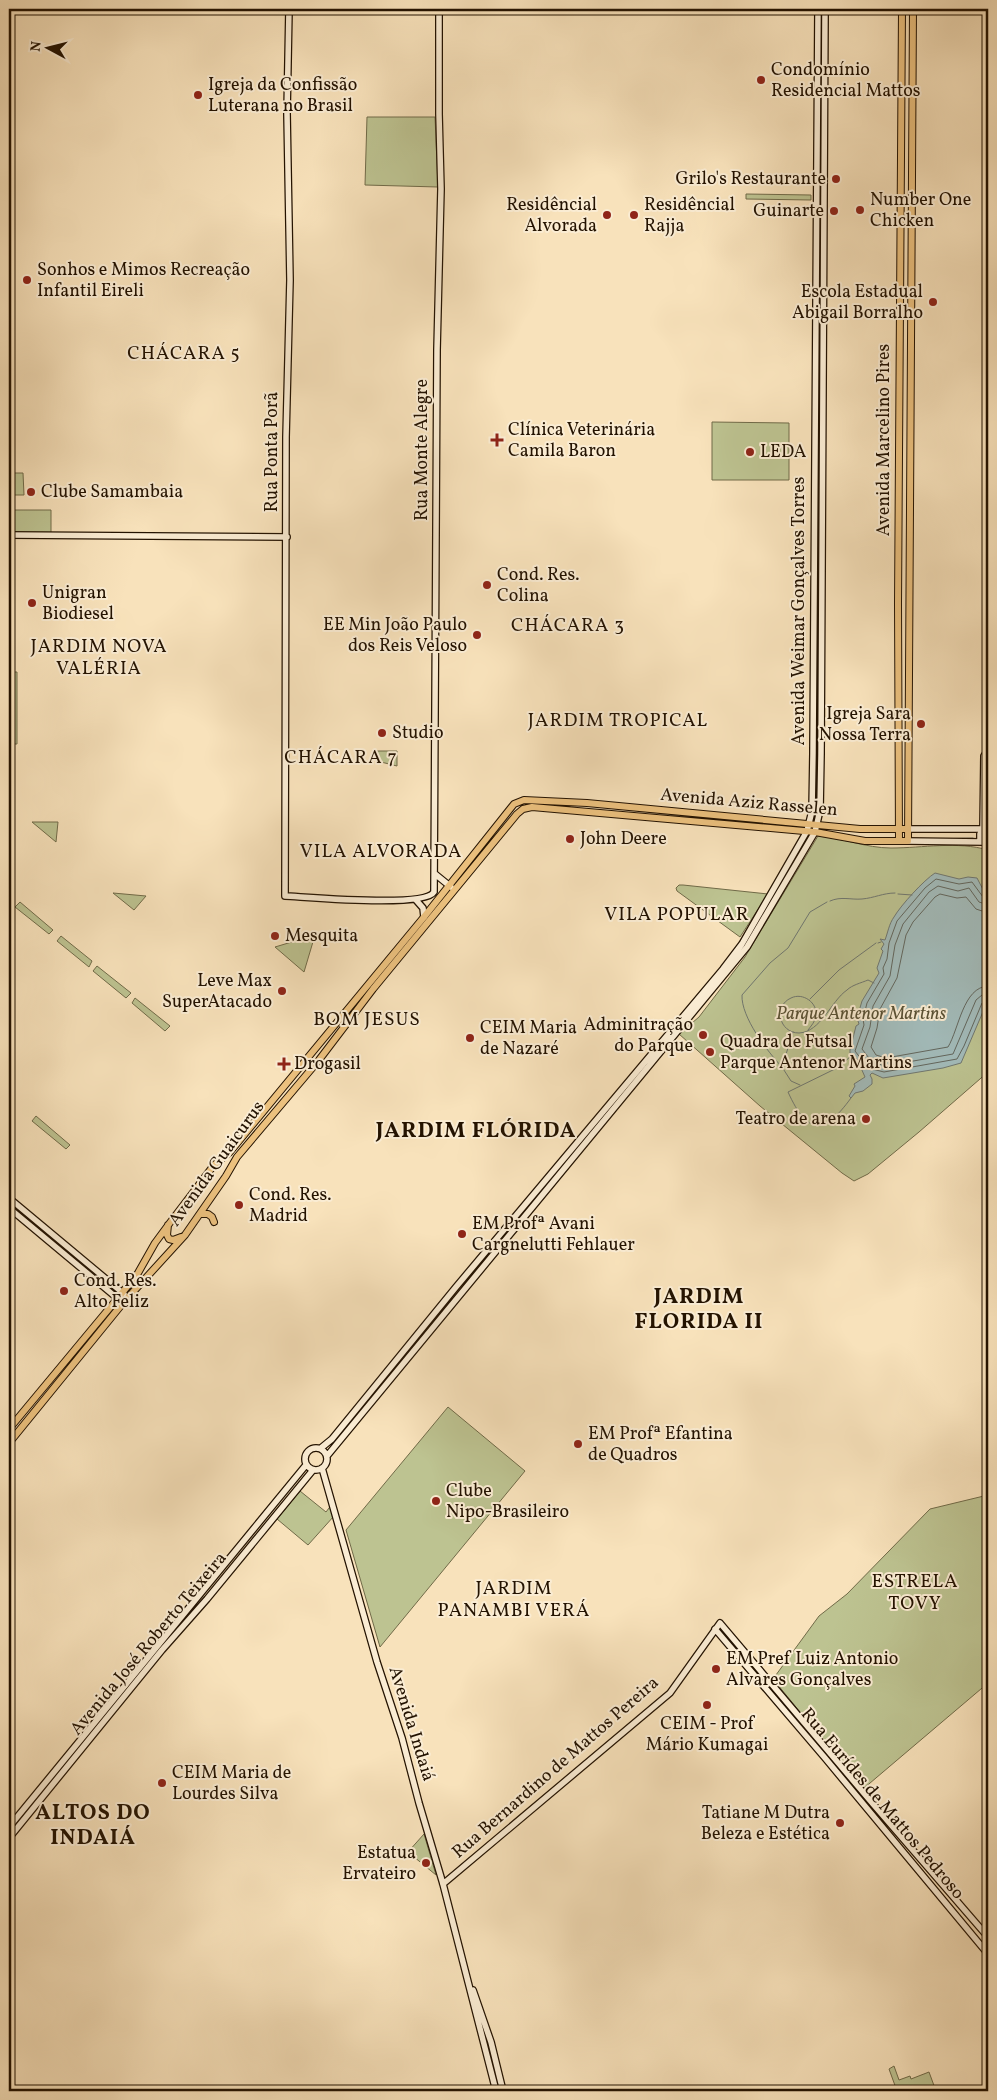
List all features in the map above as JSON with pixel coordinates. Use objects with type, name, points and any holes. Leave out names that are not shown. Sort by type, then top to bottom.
[{"type":"main road","name":"Avenida Marcelino Pires","points":[[899,841],[898,604],[902,9]]},
{"type":"main road","name":"Avenida Marcelino Pires","points":[[908,841],[913,9]]},
{"type":"main road","name":"Avenida Aziz Rasselen","points":[[514,804],[524,800],[586,803],[860,829],[908,829]]},
{"type":"main road","name":"Avenida Guaicurus","points":[[9,1443],[123,1298],[155,1243],[214,1165],[228,1153],[424,917],[514,804]]},
{"type":"main road","name":"Avenida Aziz Rasselen","points":[[523,809],[532,807],[586,811],[807,831],[865,841],[908,841]]},
{"type":"main road","name":"Avenida Guaicurus","points":[[9,1429],[123,1298],[185,1235],[226,1176],[235,1158],[318,1060],[373,989],[523,809]]},
{"type":"main road","points":[[214,1165],[223,1170],[226,1176]]},
{"type":"main road","points":[[200,1214],[208,1214],[214,1222]]},
{"type":"main road","points":[[169,1224],[167,1235],[169,1239],[178,1240],[185,1235]]},
{"type":"street","name":"Rua Ponta Porã","points":[[289,9],[285,896],[357,900],[416,900]]},
{"type":"street","name":"Rua Monte Alegre","points":[[416,900],[432,896],[435,874],[437,350],[441,189],[439,9]]},
{"type":"street","name":"Avenida Weimar Gonçalves Torres","points":[[810,823],[812,811],[813,744],[818,9]]},
{"type":"street","name":"Avenida Weimar Gonçalves Torres","points":[[815,832],[820,810],[821,754],[825,9]]},
{"type":"street","points":[[986,9],[988,274]]},
{"type":"street","points":[[9,535],[287,537]]},
{"type":"street","points":[[988,573],[988,719]]},
{"type":"street","points":[[985,829],[986,765],[984,756],[988,750]]},
{"type":"street","name":"Avenida José Roberto Teixeira","points":[[684,1020],[742,944],[810,823]]},
{"type":"street","name":"Avenida Aziz Rasselen","points":[[908,829],[985,829]]},
{"type":"street","name":"Avenida Aziz Rasselen","points":[[985,829],[979,836],[986,844]]},
{"type":"street","name":"Avenida José Roberto Teixeira","points":[[9,1827],[306,1465],[304,1458],[307,1452],[312,1448],[321,1448],[343,1426],[456,1287],[747,947],[815,832]]},
{"type":"street","name":"Avenida Aziz Rasselen","points":[[908,841],[986,844]]},
{"type":"street","points":[[435,874],[455,890]]},
{"type":"street","points":[[416,900],[423,908],[424,917]]},
{"type":"street","points":[[306,1465],[313,1470],[326,1465],[327,1456],[684,1020]]},
{"type":"street","points":[[9,1198],[123,1298]]},
{"type":"street","points":[[9,1208],[123,1298]]},
{"type":"street","points":[[343,1426],[349,1430]]},
{"type":"street","points":[[321,1448],[327,1456]]},
{"type":"street","name":"Avenida Indaiá","points":[[322,1468],[443,1884],[496,2091]]},
{"type":"street","name":"Avenida José Roberto Teixeira","points":[[9,1838],[162,1650],[207,1599],[313,1470]]},
{"type":"street","name":"Rua Bernardino de Mattos Pereira","points":[[443,1884],[607,1748],[670,1693],[720,1622]]},
{"type":"street","name":"Rua Eurídes de Mattos Pedroso","points":[[720,1622],[988,1937]]},
{"type":"street","name":"Rua Eurídes de Mattos Pedroso","points":[[715,1629],[988,1954]]},
{"type":"street","name":"Avenida Indaiá","points":[[471,1988],[476,1997],[491,2042],[503,2091]]},
{"type":"green space","points":[[367,117],[435,117],[438,187],[365,185]]},
{"type":"green space","points":[[746,194],[811,195],[811,200],[746,199]]},
{"type":"green space","name":"LEDA","points":[[712,422],[789,423],[789,480],[712,480]]},
{"type":"green space","points":[[9,473],[23,473],[24,495],[9,495]]},
{"type":"green space","points":[[9,510],[51,510],[51,533],[9,533]]},
{"type":"green space","points":[[9,672],[17,672],[17,744],[9,744]]},
{"type":"green space","points":[[377,751],[397,751],[397,766],[377,761]]},
{"type":"green space","points":[[32,822],[58,822],[56,842]]},
{"type":"green space","name":"Parque Antenor Martins","points":[[818,836],[882,848],[952,845],[988,850],[988,1072],[868,1174],[854,1181],[760,1106],[679,1034],[699,1017],[745,957]]},
{"type":"green space","points":[[679,885],[768,894],[740,937],[677,891],[676,888]]},
{"type":"green space","points":[[113,893],[146,896],[134,910]]},
{"type":"green space","points":[[20,902],[53,930],[49,934],[15,907]]},
{"type":"green space","points":[[315,935],[304,972],[275,947]]},
{"type":"green space","points":[[61,936],[92,961],[89,967],[57,941]]},
{"type":"green space","points":[[97,966],[131,993],[126,998],[93,971]]},
{"type":"green space","points":[[135,998],[170,1026],[165,1031],[132,1003]]},
{"type":"green space","points":[[36,1116],[70,1145],[66,1149],[32,1121]]},
{"type":"green space","name":"Clube Nipo-Brasileiro","points":[[448,1407],[525,1471],[380,1647],[346,1530]]},
{"type":"green space","points":[[300,1491],[326,1512],[332,1504],[334,1516],[308,1545],[277,1519]]},
{"type":"green space","points":[[988,1495],[988,1683],[863,1789],[773,1679],[819,1616],[847,1594],[930,1509]]},
{"type":"green space","points":[[424,1834],[436,1875],[408,1852]]},
{"type":"green space","points":[[894,2066],[899,2080],[910,2076],[911,2079],[929,2072],[936,2091],[897,2091],[889,2069]]},
{"type":"water","points":[[935,873],[959,879],[977,878],[988,899],[988,1000],[961,1063],[943,1068],[883,1078],[872,1073],[870,1075],[872,1084],[863,1091],[855,1093],[851,1098],[849,1096],[855,1086],[854,1084],[865,1077],[857,1059],[850,1053],[850,1050],[856,1026],[859,1024],[857,1018],[862,1001],[879,973],[877,968],[884,944],[880,939],[885,940],[891,922],[897,912],[919,887]]},
{"type":"waterway","points":[[933,839],[973,838]]},
{"type":"waterway","points":[[830,901],[842,898],[871,898],[895,893]]},
{"type":"waterway","points":[[898,894],[912,895]]},
{"type":"waterway","points":[[782,1067],[762,1043],[750,1023],[743,1004],[742,995],[770,963],[788,948],[810,912],[827,902]]},
{"type":"waterway","points":[[810,999],[839,970],[876,943]]},
{"type":"waterway","points":[[808,1030],[816,1016],[815,1007],[812,1003],[800,996],[785,1002],[780,1013],[783,1024],[792,1032],[799,1033],[807,1031],[820,1022],[841,995],[849,988],[868,980],[874,983]]},
{"type":"waterway","points":[[793,1032],[782,1067],[791,1081],[800,1085]]},
{"type":"waterway","points":[[851,1098],[833,1119],[824,1124],[817,1125],[810,1123],[802,1117],[788,1092],[839,1067],[852,1055]]},
{"type":"place","name":"Condomínio Residencial Mattos","points":[[761,80]]},
{"type":"place","name":"Igreja da Confissão Luterana no Brasil","points":[[198,95]]},
{"type":"place","name":"Grilo's Restaurante","points":[[836,179]]},
{"type":"place","name":"Number One Chicken","points":[[860,210]]},
{"type":"place","name":"Guinarte","points":[[834,211]]},
{"type":"place","name":"Residêncial Alvorada","points":[[607,215]]},
{"type":"place","name":"Residêncial Rajja","points":[[634,215]]},
{"type":"place","name":"Sonhos e Mimos Recreação Infantil Eireli","points":[[27,280]]},
{"type":"place","name":"Escola Estadual Abigail Borralho","points":[[933,302]]},
{"type":"place","name":"Clínica Veterinária Camila Baron","points":[[497,440]]},
{"type":"place","name":"LEDA","points":[[750,452]]},
{"type":"place","name":"Clube Samambaia","points":[[31,492]]},
{"type":"place","name":"Cond. Res. Colina","points":[[487,585]]},
{"type":"place","name":"Unigran Biodiesel","points":[[32,603]]},
{"type":"place","name":"EE Min João Paulo dos Reis Veloso","points":[[477,635]]},
{"type":"place","name":"Igreja Sara Nossa Terra","points":[[921,724]]},
{"type":"place","name":"Studio","points":[[382,733]]},
{"type":"place","name":"John Deere","points":[[570,839]]},
{"type":"place","name":"Mesquita","points":[[275,936]]},
{"type":"place","name":"Leve Max SuperAtacado","points":[[282,991]]},
{"type":"place","name":"Adminitração do Parque","points":[[703,1035]]},
{"type":"place","name":"CEIM Maria de Nazaré","points":[[470,1038]]},
{"type":"place","name":"Quadra de Futsal Parque Antenor Martins","points":[[710,1052]]},
{"type":"place","name":"Drogasil","points":[[284,1064]]},
{"type":"place","name":"Teatro de arena","points":[[866,1119]]},
{"type":"place","name":"Cond. Res. Madrid","points":[[239,1205]]},
{"type":"place","name":"EM Profª Avani Cargnelutti Fehlauer","points":[[462,1234]]},
{"type":"place","name":"Cond. Res. Alto Feliz","points":[[64,1291]]},
{"type":"place","name":"EM Profª Efantina de Quadros","points":[[578,1444]]},
{"type":"place","name":"Clube Nipo-Brasileiro","points":[[436,1501]]},
{"type":"place","name":"EM Pref Luiz Antonio Alvares Gonçalves","points":[[716,1669]]},
{"type":"place","name":"CEIM - Prof Mário Kumagai","points":[[707,1705]]},
{"type":"place","name":"CEIM Maria de Lourdes Silva","points":[[162,1783]]},
{"type":"place","name":"Tatiane M Dutra Beleza e Estética","points":[[840,1823]]},
{"type":"place","name":"Estatua Ervateiro","points":[[426,1863]]},
{"type":"district","name":"CHÁCARA 5","points":[[184,354]]},
{"type":"district","name":"CHÁCARA 3","points":[[568,626]]},
{"type":"district","name":"JARDIM NOVA VALÉRIA","points":[[99,658]]},
{"type":"district","name":"JARDIM TROPICAL","points":[[618,721]]},
{"type":"district","name":"CHÁCARA 7","points":[[341,758]]},
{"type":"district","name":"VILA ALVORADA","points":[[381,852]]},
{"type":"district","name":"VILA POPULAR","points":[[677,915]]},
{"type":"district","name":"BOM JESUS","points":[[367,1020]]},
{"type":"district","name":"JARDIM FLÓRIDA","points":[[476,1131]]},
{"type":"district","name":"JARDIM FLORIDA II","points":[[699,1310]]},
{"type":"district","name":"ESTRELA TOVY","points":[[915,1593]]},
{"type":"district","name":"JARDIM PANAMBI VERÁ","points":[[514,1600]]},
{"type":"district","name":"ALTOS DO INDAIÁ","points":[[93,1826]]}]
